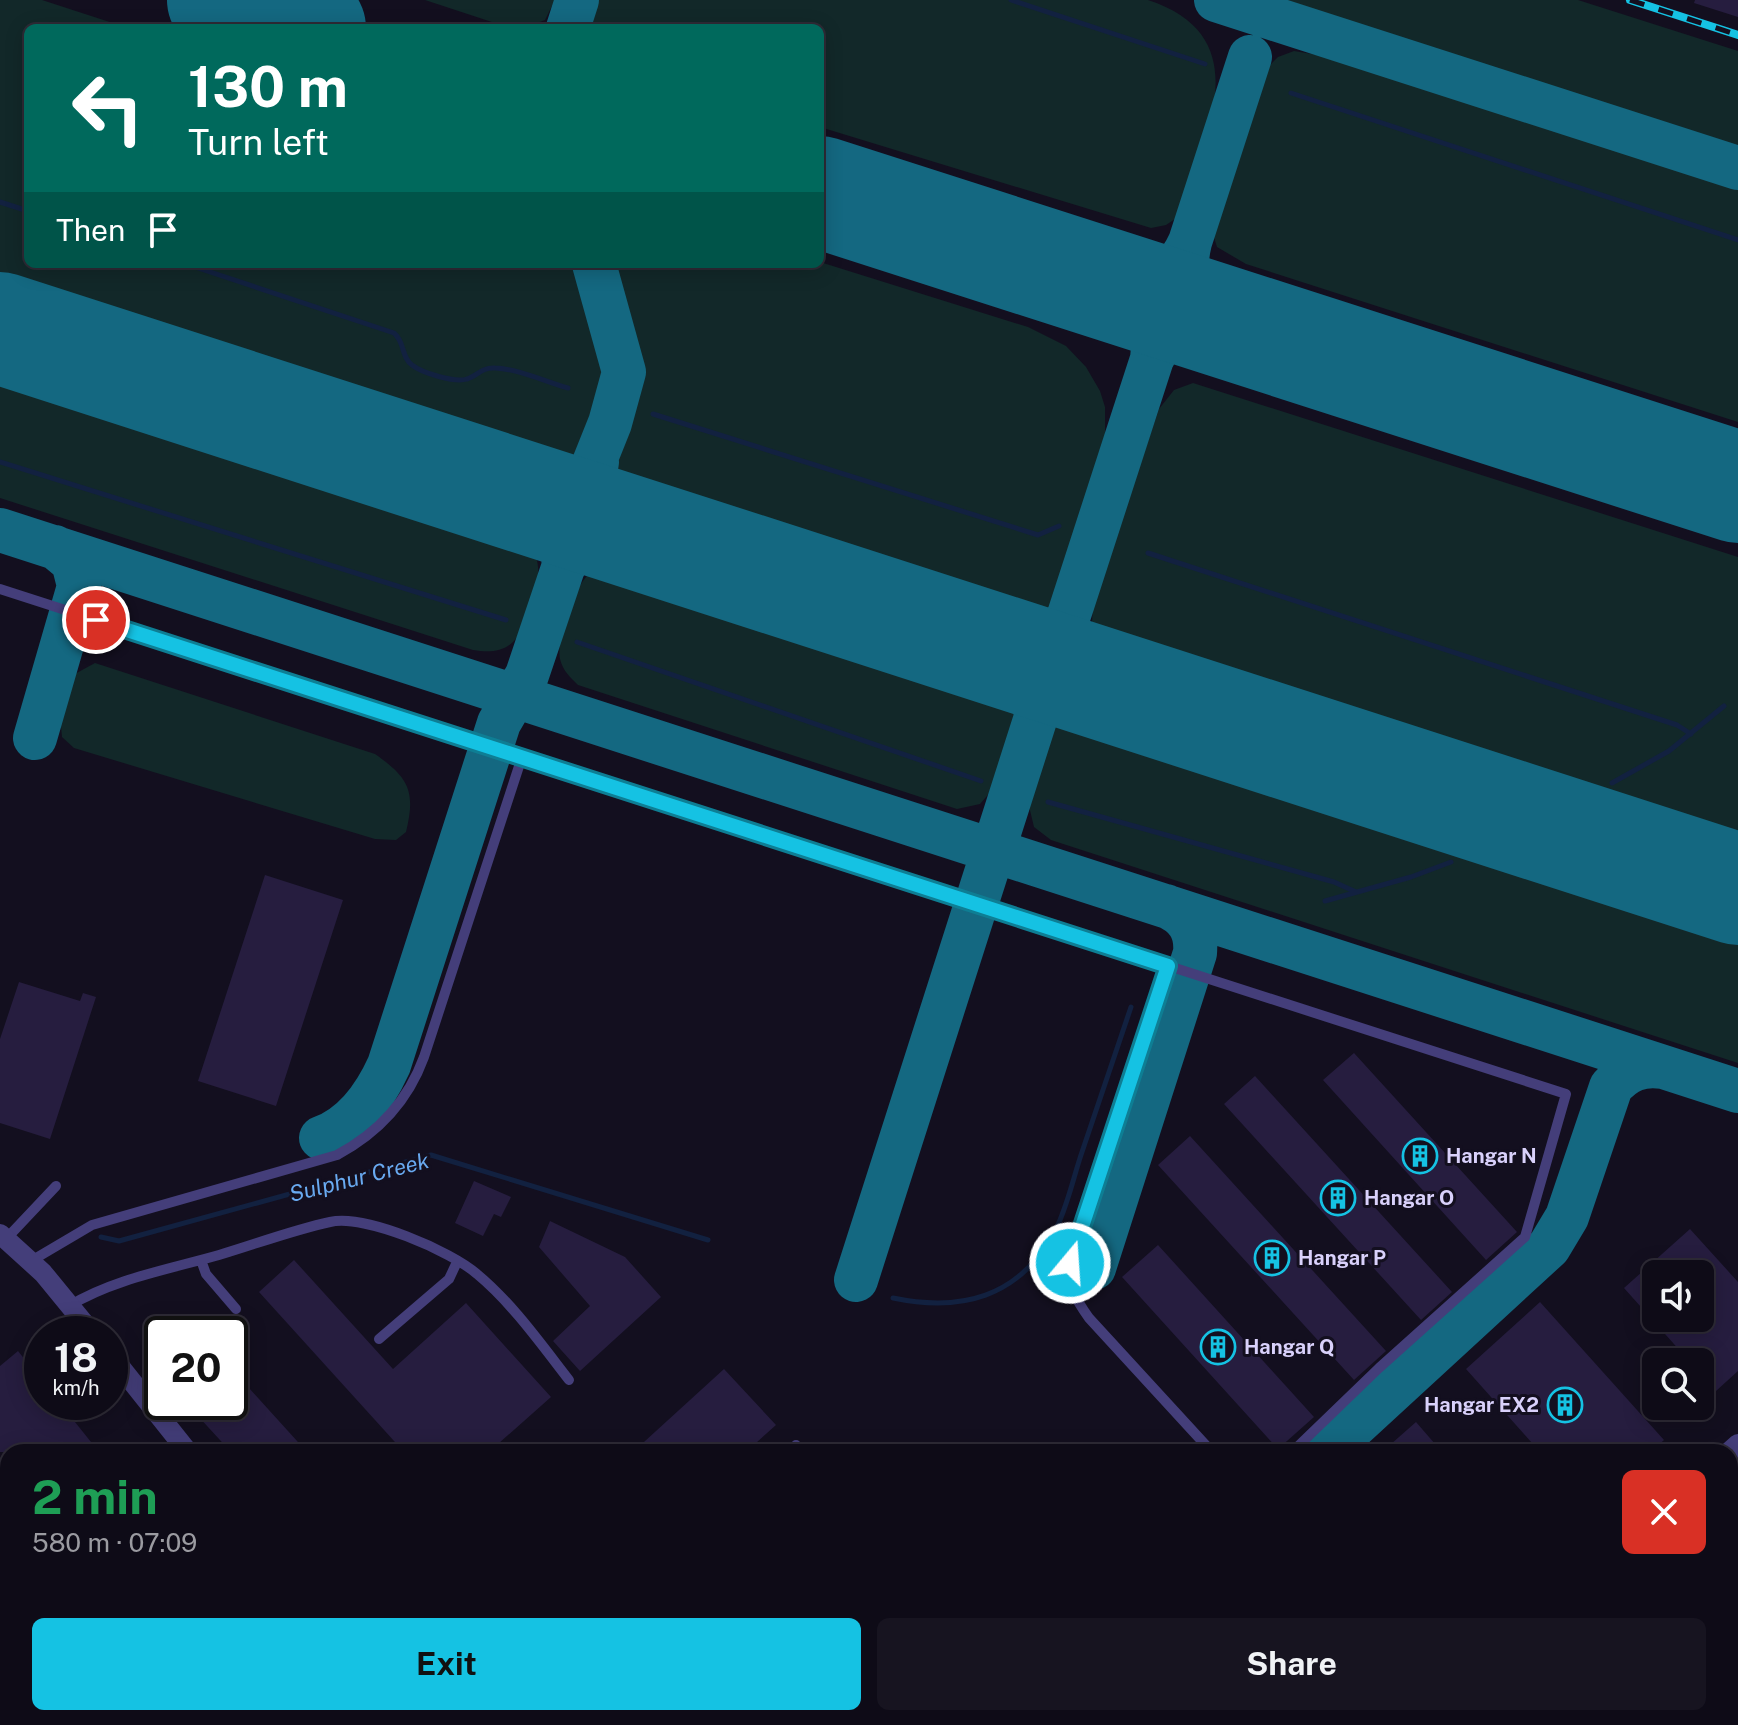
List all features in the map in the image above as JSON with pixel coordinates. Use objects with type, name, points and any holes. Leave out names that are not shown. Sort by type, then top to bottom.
[{"type":"street","points":[[3,1237],[31,1261],[78,1316]]},
{"type":"street","points":[[128,1377],[182,1444]]},
{"type":"lane","points":[[0,589],[1566,1094],[1525,1237],[1379,1368],[1300,1444]]},
{"type":"lane","points":[[31,1261],[92,1225],[337,1155],[359,1143],[387,1119],[408,1093],[424,1057],[522,757]]},
{"type":"lane","points":[[1168,966],[1070,1263],[1069,1276],[1076,1300],[1089,1318],[1205,1444]]},
{"type":"lane","points":[[3,1237],[56,1186]]},
{"type":"lane","points":[[69,1306],[89,1294],[201,1260],[331,1222],[354,1221],[384,1226],[475,1271],[569,1380]]},
{"type":"lane","points":[[201,1260],[206,1274],[236,1309]]},
{"type":"lane","points":[[379,1339],[449,1279],[457,1262]]},
{"type":"green space","points":[[0,0],[42,0],[116,24],[24,24],[24,268],[576,268],[606,367],[605,379],[574,458],[546,464],[0,286]]},
{"type":"green space","points":[[425,0],[555,0],[545,20],[534,24],[498,24]]},
{"type":"green space","points":[[596,0],[1148,0],[1183,17],[1204,39],[1214,64],[1215,93],[1210,124],[1178,217],[1166,225],[1151,228],[824,128],[824,24],[588,24]]},
{"type":"green space","points":[[1283,0],[1578,0],[1738,51],[1738,148]]},
{"type":"green space","points":[[1294,51],[1324,56],[1738,190],[1738,422],[1246,264],[1217,247],[1212,231],[1265,70],[1278,57]]},
{"type":"green space","points":[[824,263],[1028,327],[1066,346],[1086,367],[1100,391],[1105,407],[1105,435],[1097,472],[1054,603],[1043,614],[1023,615],[631,490],[621,481],[619,452],[641,369],[614,268],[824,268]]},
{"type":"green space","points":[[0,370],[529,546],[535,555],[538,578],[532,603],[518,636],[498,650],[473,650],[0,498]]},
{"type":"green space","points":[[1193,383],[1738,557],[1738,848],[1100,637],[1092,622],[1093,603],[1159,409],[1174,390]]},
{"type":"green space","points":[[612,567],[1002,691],[1013,701],[1016,714],[993,789],[980,804],[957,809],[578,685],[560,659],[563,628],[572,602],[588,575]]},
{"type":"green space","points":[[95,663],[375,754],[396,771],[407,787],[410,806],[406,832],[396,840],[375,839],[74,748],[62,737],[60,716],[73,675]]},
{"type":"green space","points":[[1067,717],[1738,931],[1738,1063],[1051,840],[1034,827],[1028,802],[1053,725]]},
{"type":"building","points":[[1695,0],[1738,0],[1738,17],[1694,3]]},
{"type":"building","points":[[265,875],[343,900],[276,1106],[198,1081]]},
{"type":"building","points":[[19,982],[80,1001],[83,993],[96,997],[50,1139],[0,1123],[0,1039]]},
{"type":"building","name":"Hangar N","points":[[1354,1053],[1517,1232],[1486,1260],[1323,1080]]},
{"type":"building","name":"Hangar O","points":[[1255,1076],[1452,1292],[1421,1320],[1224,1104]]},
{"type":"building","name":"Hangar P","points":[[1190,1136],[1386,1351],[1354,1380],[1158,1165]]},
{"type":"building","points":[[474,1181],[511,1197],[501,1217],[494,1214],[483,1236],[455,1223]]},
{"type":"building","points":[[550,1221],[625,1257],[661,1297],[580,1371],[553,1341],[590,1306],[539,1247]]},
{"type":"building","points":[[1690,1229],[1738,1282],[1738,1371],[1716,1391],[1714,1348],[1678,1348],[1663,1332],[1714,1332],[1714,1260],[1655,1260]]},
{"type":"building","name":"Hangar Q","points":[[1158,1245],[1314,1417],[1284,1444],[1273,1444],[1122,1277]]},
{"type":"building","points":[[294,1260],[393,1369],[466,1303],[551,1397],[498,1444],[397,1444],[259,1292]]},
{"type":"building","points":[[1642,1272],[1642,1308],[1624,1288]]},
{"type":"building","name":"Hangar EX2","points":[[1540,1302],[1642,1416],[1642,1420],[1646,1420],[1664,1440],[1660,1444],[1533,1444],[1466,1369]]},
{"type":"building","points":[[18,1351],[24,1358],[24,1420],[73,1420],[93,1444],[0,1444],[0,1366]]},
{"type":"building","points":[[724,1369],[776,1425],[755,1444],[642,1444]]},
{"type":"building","points":[[248,1387],[300,1444],[224,1444],[202,1420],[248,1420]]},
{"type":"building","points":[[1416,1422],[1435,1444],[1391,1444]]},
{"type":"waterway","points":[[1011,0],[1205,64]]},
{"type":"waterway","points":[[1291,93],[1738,240]]},
{"type":"waterway","points":[[0,202],[24,210]]},
{"type":"waterway","points":[[198,268],[394,333],[409,362],[431,374],[462,380],[495,368],[523,373],[568,388]]},
{"type":"waterway","points":[[653,414],[1038,535],[1059,526]]},
{"type":"waterway","points":[[0,462],[506,620]]},
{"type":"waterway","points":[[1148,553],[1677,725],[1691,734]]},
{"type":"waterway","points":[[577,642],[981,781]]},
{"type":"waterway","name":"Sulphur Creek","points":[[1612,783],[1669,751],[1724,706]]},
{"type":"waterway","points":[[1048,802],[1334,882],[1356,892]]},
{"type":"waterway","name":"Sulphur Creek","points":[[1325,901],[1411,877],[1451,862]]},
{"type":"waterway","name":"Sulphur Creek","points":[[893,1298],[942,1303],[986,1295],[1023,1273],[1040,1255],[1063,1214],[1131,1007]]},
{"type":"waterway","name":"Sulphur Creek","points":[[101,1237],[119,1241],[431,1155],[708,1240]]},
{"type":"waterway","points":[[1045,1278],[1054,1236]]},
{"type":"taxiway","points":[[569,24],[577,0]]},
{"type":"taxiway","points":[[1216,0],[1738,168]]},
{"type":"taxiway","points":[[1190,242],[1177,263],[1161,278],[1140,285],[1128,285],[970,241],[1127,297],[1150,323],[1154,337],[1152,359],[1163,342],[1177,331],[1194,325],[1215,324],[1369,369],[1218,315],[1199,300],[1189,284],[1186,265],[1190,242],[1250,57]]},
{"type":"taxiway","points":[[595,268],[624,372],[610,423],[588,478],[570,492],[543,497],[444,471],[505,492],[542,513],[555,527],[562,545],[563,568],[576,550],[591,540],[610,535],[650,539],[710,557],[617,521],[598,494],[595,479],[597,462]]},
{"type":"taxiway","points":[[1069,615],[1057,633],[1041,643],[1022,648],[980,643],[919,625],[979,645],[1015,665],[1028,680],[1035,698],[1035,720],[1046,702],[1061,692],[1079,687],[1119,691],[1177,708],[1103,680],[1087,669],[1075,655],[1068,638],[1068,618],[1152,359]]},
{"type":"taxiway","points":[[0,530],[1738,1091]]},
{"type":"taxiway","points":[[35,738],[79,586],[73,562],[55,547]]},
{"type":"taxiway","points":[[321,1138],[344,1126],[362,1109],[389,1065],[499,723],[527,675],[563,568]]},
{"type":"taxiway","points":[[856,1280],[1035,720]]},
{"type":"taxiway","points":[[1094,1268],[1195,953],[1189,924],[1166,906]]},
{"type":"taxiway","points":[[1335,1444],[1549,1247],[1567,1217],[1611,1087],[1634,1070],[1648,1066],[1663,1067]]},
{"type":"runway","points":[[223,0],[298,24]]},
{"type":"runway","points":[[824,193],[1738,487]]},
{"type":"runway","points":[[0,328],[1738,889]]},
{"type":"railway","points":[[1630,0],[1738,35]]},
{"type":"place","name":"Hangar N","points":[[1420,1156]]},
{"type":"place","name":"Hangar O","points":[[1338,1198]]},
{"type":"place","name":"Hangar P","points":[[1272,1258]]},
{"type":"place","name":"Hangar Q","points":[[1218,1347]]},
{"type":"place","name":"Hangar EX2","points":[[1565,1405]]},
{"type":"route","points":[[96,620],[1168,966],[1070,1263]]}]
